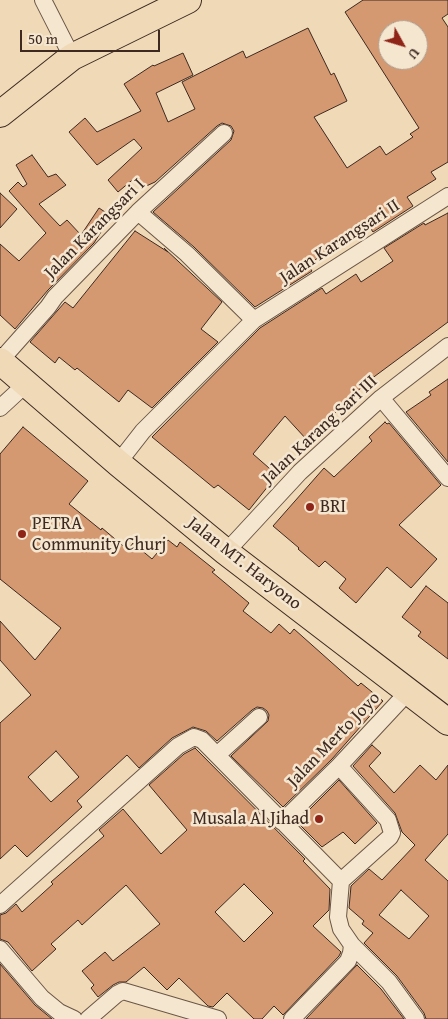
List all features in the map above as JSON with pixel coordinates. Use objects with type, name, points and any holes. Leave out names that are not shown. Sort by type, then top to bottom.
[{"type":"main road","points":[[0,114],[68,59],[188,0]]},
{"type":"main road","name":"Jalan MT. Haryono","points":[[0,361],[118,463],[226,552],[448,722]]},
{"type":"street","points":[[43,0],[68,59]]},
{"type":"street","name":"Jalan Karangsari I","points":[[0,361],[55,297],[138,212],[224,133]]},
{"type":"street","name":"Jalan Karangsari II","points":[[118,463],[143,431],[254,320],[448,196]]},
{"type":"street","points":[[138,212],[187,254],[254,320]]},
{"type":"street","name":"Jalan Karang Sari III","points":[[226,552],[300,472],[381,398],[448,346]]},
{"type":"street","points":[[0,408],[26,384]]},
{"type":"street","points":[[381,398],[448,478]]},
{"type":"street","name":"Jalan Merto Joyo","points":[[282,822],[339,766],[408,692]]},
{"type":"street","points":[[216,755],[259,717]]},
{"type":"street","points":[[0,905],[178,746],[194,737],[202,740],[341,882]]},
{"type":"street","points":[[339,766],[388,820],[392,833],[341,882],[338,917],[341,929],[352,945],[389,982],[416,1019]]},
{"type":"street","points":[[292,1019],[348,961],[352,945]]},
{"type":"street","points":[[0,950],[42,998],[59,1012],[74,1019]]},
{"type":"street","points":[[88,1019],[117,994],[124,991],[218,1019]]},
{"type":"building","points":[[363,0],[448,0],[448,14],[442,18],[448,27],[448,162],[431,172],[436,179],[407,197],[413,206],[373,232],[369,226],[338,244],[339,247],[307,264],[312,271],[255,307],[194,247],[153,212],[231,140],[234,131],[231,126],[222,123],[217,126],[155,182],[142,188],[137,176],[118,192],[108,180],[142,148],[134,139],[97,165],[69,132],[85,118],[97,132],[141,111],[124,84],[153,65],[183,53],[193,75],[156,93],[168,122],[195,109],[182,82],[243,51],[246,58],[308,28],[331,75],[334,73],[347,101],[314,117],[347,168],[380,146],[386,155],[413,137],[410,134],[419,128],[382,70],[428,70],[428,20],[378,20],[378,64],[345,12]]},
{"type":"building","points":[[32,155],[48,177],[56,174],[66,185],[39,204],[60,226],[67,220],[81,235],[99,208],[111,216],[94,243],[48,290],[15,329],[0,315],[0,244],[19,261],[46,233],[9,191],[18,182],[23,187],[27,184],[16,165]]},
{"type":"building","points":[[0,193],[17,209],[0,228]]},
{"type":"building","points":[[448,213],[448,322],[367,382],[307,440],[285,416],[253,454],[277,475],[249,510],[218,485],[214,488],[152,437],[260,328],[322,288],[326,294],[356,274],[361,282],[393,261],[384,248],[424,223],[425,225]]},
{"type":"building","points":[[135,231],[168,252],[164,248],[222,302],[201,329],[218,342],[152,408],[128,390],[119,402],[77,368],[75,370],[59,357],[55,363],[30,342],[65,302],[73,308]]},
{"type":"building","points":[[448,379],[448,462],[406,412],[431,395],[429,392]]},
{"type":"building","points":[[385,422],[389,423],[441,485],[399,525],[437,559],[411,588],[387,567],[356,603],[339,588],[346,579],[325,561],[319,567],[273,526],[324,468],[334,477],[372,441],[369,437]]},
{"type":"building","points":[[23,427],[88,481],[69,504],[101,530],[102,528],[128,550],[133,543],[152,559],[168,540],[177,547],[180,542],[215,570],[212,572],[249,603],[243,611],[271,633],[279,624],[290,634],[294,629],[358,686],[361,683],[383,701],[332,759],[283,807],[231,756],[268,721],[269,715],[267,711],[257,707],[217,741],[206,731],[193,727],[172,738],[139,768],[127,755],[77,801],[82,807],[27,857],[15,845],[0,859],[0,723],[31,695],[0,660],[0,621],[35,660],[61,628],[0,579],[0,454]],"holes":[[[56,751],[79,777],[51,802],[28,777]]]},
{"type":"building","points":[[426,586],[448,603],[448,659],[418,636],[421,632],[402,617]]},
{"type":"building","points":[[372,745],[381,753],[369,766],[394,793],[420,765],[436,780],[448,765],[448,834],[425,860],[448,881],[448,1019],[426,1019],[424,1013],[397,976],[364,943],[373,933],[362,924],[364,921],[349,908],[351,886],[369,869],[382,880],[415,845],[402,832],[395,813],[353,766]],"holes":[[[401,890],[429,916],[409,939],[379,915]]]},
{"type":"building","points":[[195,748],[305,859],[303,861],[330,889],[329,910],[313,926],[341,952],[283,1015],[274,1006],[262,1019],[254,1019],[227,993],[213,1007],[208,1006],[179,978],[167,990],[144,967],[126,982],[119,982],[113,985],[98,997],[91,988],[94,985],[82,971],[105,952],[113,961],[160,924],[126,885],[82,925],[78,920],[51,944],[56,949],[32,971],[8,942],[0,939],[0,915],[6,913],[16,904],[22,912],[53,884],[51,882],[104,836],[99,830],[123,809],[161,854],[187,830],[149,785],[184,754]],"holes":[[[244,884],[273,913],[244,942],[215,912]]]},
{"type":"building","points":[[339,780],[377,823],[355,844],[343,832],[322,847],[297,822]]},
{"type":"building","points":[[0,964],[35,1005],[52,1019],[0,1019]]},
{"type":"building","points":[[357,965],[381,989],[404,1019],[306,1019]]},
{"type":"place","name":"BRI","points":[[310,507]]},
{"type":"place","name":"PETRA Community Churj","points":[[22,534]]},
{"type":"place","name":"Musala Al Jihad","points":[[319,819]]}]
